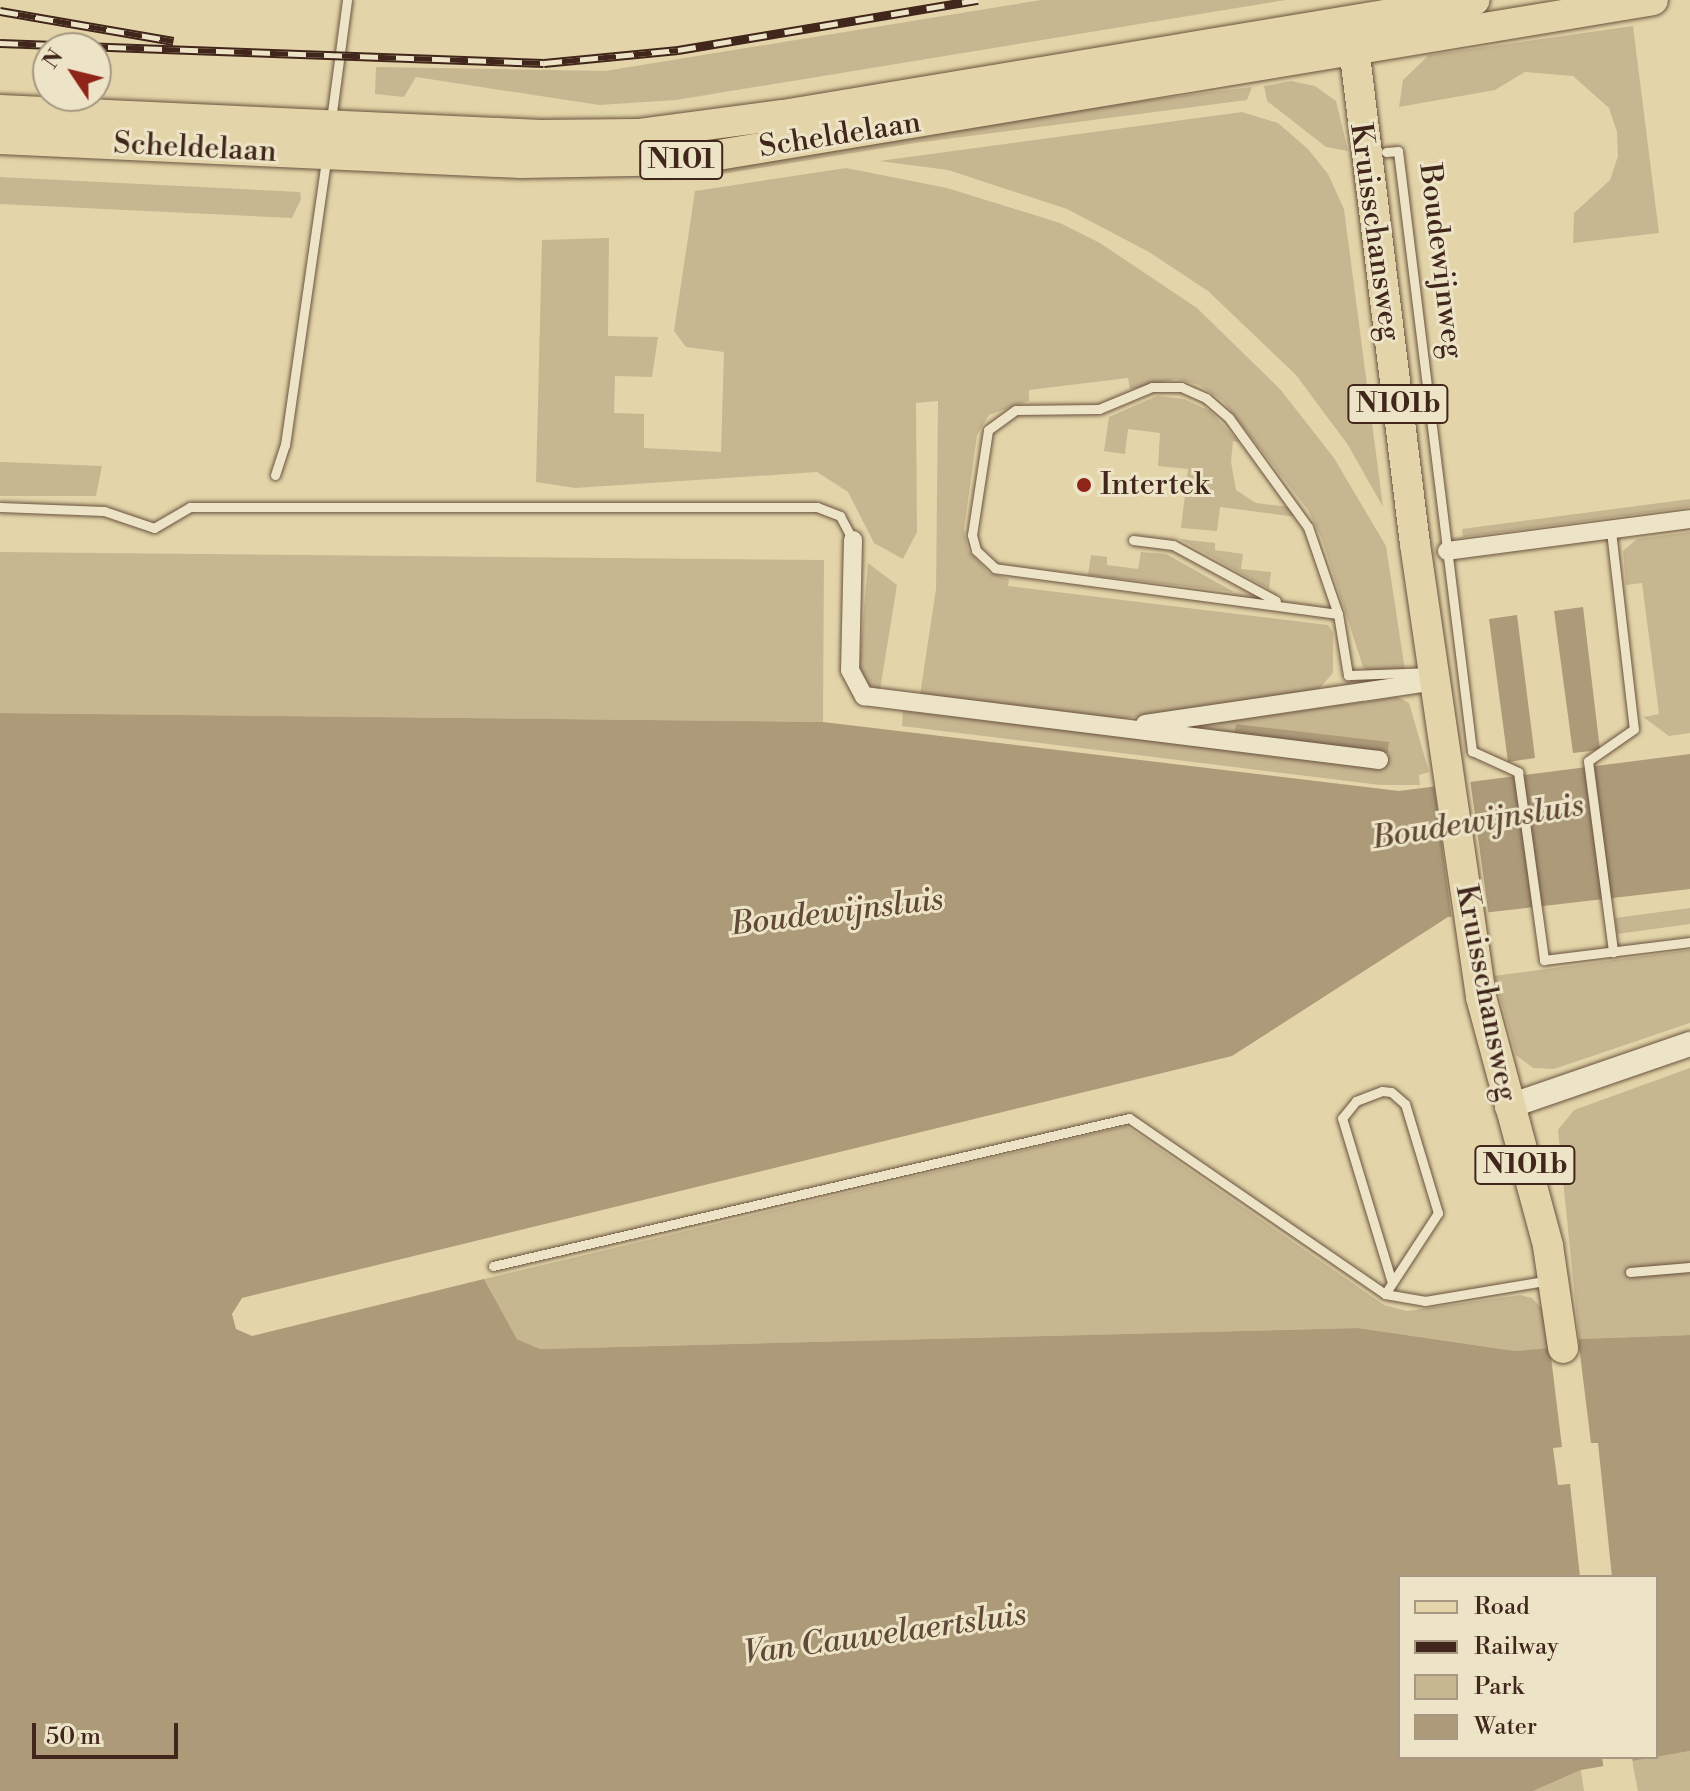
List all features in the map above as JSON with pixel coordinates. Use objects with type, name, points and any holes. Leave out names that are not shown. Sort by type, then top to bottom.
[{"type":"main road","name":"Scheldelaan","points":[[0,110],[560,164],[688,160],[1478,9],[1653,0]]},
{"type":"main road","name":"Kruisschansweg","points":[[1352,35],[1375,153],[1436,676],[1474,952],[1507,1107],[1543,1224],[1563,1348]]},
{"type":"main road","name":"Scheldelaan","points":[[0,139],[328,140]]},
{"type":"street","points":[[1447,551],[1690,519]]},
{"type":"street","points":[[853,540],[850,670],[864,696],[1379,760]]},
{"type":"street","points":[[1118,727],[1436,676]]},
{"type":"street","points":[[1507,1107],[1690,1044]]},
{"type":"lane","points":[[275,475],[285,445],[347,0]]},
{"type":"lane","name":"Boudewijnweg","points":[[1375,153],[1398,151],[1447,551]]},
{"type":"lane","points":[[1338,614],[995,568],[976,550],[972,535],[988,430],[1016,410],[1090,410],[1152,387],[1194,391],[1219,406],[1294,504],[1318,550],[1338,614],[1348,675],[1436,676]]},
{"type":"lane","points":[[0,507],[104,511],[154,528],[190,507],[817,507],[840,516],[853,540]]},
{"type":"lane","points":[[1611,531],[1634,729],[1588,761],[1604,903],[1613,952]]},
{"type":"lane","points":[[1133,540],[1173,545],[1282,605]]},
{"type":"lane","points":[[1447,551],[1472,751],[1518,772],[1544,960],[1690,942]]},
{"type":"lane","points":[[1385,1294],[1438,1213],[1405,1104],[1400,1097],[1382,1091],[1356,1101],[1342,1118],[1392,1283]]},
{"type":"lane","points":[[493,1266],[1129,1118],[1385,1294],[1425,1301],[1553,1279]]},
{"type":"lane","points":[[1630,1272],[1690,1267]]},
{"type":"green space","points":[[1041,0],[1286,0],[676,100],[599,105],[416,77],[404,97],[375,94],[376,67],[605,71]]},
{"type":"green space","points":[[1633,26],[1659,233],[1573,243],[1574,213],[1610,180],[1618,156],[1617,132],[1609,108],[1573,76],[1525,72],[1495,90],[1399,107],[1403,80],[1429,55]]},
{"type":"green space","points":[[1291,81],[1315,86],[1336,101],[1348,151],[1326,147],[1267,101],[1264,86]]},
{"type":"green space","points":[[1252,87],[1247,100],[915,143],[698,178],[698,172],[1085,108]]},
{"type":"green space","points":[[1242,112],[1278,123],[1308,149],[1328,174],[1344,209],[1383,507],[1348,445],[1296,375],[1208,291],[1149,252],[1067,209],[948,170],[879,161]]},
{"type":"green space","points":[[846,168],[947,188],[1060,223],[1100,243],[1197,308],[1280,389],[1334,458],[1386,546],[1405,670],[1379,679],[1363,667],[1322,539],[1308,510],[1223,401],[1199,385],[1176,379],[1130,389],[1128,378],[1029,390],[1029,401],[989,415],[977,435],[964,529],[968,550],[988,572],[1009,579],[1008,586],[1328,625],[1333,633],[1333,673],[1317,691],[1121,719],[920,695],[936,589],[938,401],[916,403],[917,532],[903,559],[874,543],[848,492],[817,472],[575,488],[536,482],[542,240],[609,238],[608,336],[658,337],[652,377],[615,376],[614,413],[644,414],[644,448],[721,452],[724,352],[686,347],[674,331],[695,191]]},
{"type":"green space","points":[[0,177],[300,192],[301,199],[292,218],[0,204]]},
{"type":"green space","points":[[1157,396],[1184,399],[1210,411],[1239,442],[1233,441],[1231,462],[1236,490],[1256,503],[1290,507],[1297,517],[1220,507],[1217,531],[1181,528],[1188,469],[1158,466],[1160,433],[1128,429],[1125,454],[1104,451],[1109,417]]},
{"type":"green space","points":[[0,462],[102,466],[96,496],[0,496]]},
{"type":"green space","points":[[1690,499],[1690,507],[1463,537],[1462,529]]},
{"type":"green space","points":[[1690,532],[1690,733],[1669,736],[1643,717],[1659,714],[1642,583],[1626,585],[1623,551],[1637,539]]},
{"type":"green space","points":[[1180,539],[1215,543],[1215,550],[1243,554],[1241,569],[1271,572],[1269,589]]},
{"type":"green space","points":[[0,552],[824,560],[823,722],[0,713]]},
{"type":"green space","points":[[1141,552],[1166,554],[1234,592],[1088,575],[1091,555],[1107,557],[1107,565],[1138,569]]},
{"type":"green space","points":[[868,563],[897,585],[880,690],[866,684],[859,669]]},
{"type":"green space","points":[[1398,697],[1409,703],[1429,772],[1419,775],[1420,785],[1380,785],[902,726],[903,711],[1386,767],[1389,743],[1236,724],[1234,734],[1194,729],[1195,725]]},
{"type":"green space","points":[[1690,908],[1690,924],[1617,934],[1615,918]]},
{"type":"green space","points":[[1690,950],[1690,1023],[1554,1069],[1533,1068],[1516,1055],[1494,976]]},
{"type":"green space","points":[[1690,1068],[1690,1335],[1579,1339],[1558,1130],[1574,1110]]},
{"type":"green space","points":[[1126,1126],[1384,1305],[1407,1311],[1520,1295],[1532,1298],[1546,1313],[1551,1349],[1515,1351],[1358,1328],[540,1349],[517,1339],[484,1279]]},
{"type":"green space","points":[[1690,1751],[1690,1791],[1638,1791],[1632,1761],[1658,1759],[1658,1757]]},
{"type":"green space","points":[[1581,1770],[1584,1791],[1533,1791]]},
{"type":"water","points":[[1583,607],[1600,750],[1573,753],[1554,611]]},
{"type":"water","points":[[1517,615],[1535,758],[1508,762],[1489,619]]},
{"type":"water","points":[[0,713],[823,722],[1399,791],[1690,754],[1690,889],[1448,917],[1232,1056],[242,1298],[232,1314],[236,1329],[252,1336],[484,1279],[517,1339],[540,1349],[1358,1328],[1515,1351],[1579,1346],[1579,1339],[1690,1335],[1690,1751],[1658,1757],[1658,1575],[1398,1575],[1398,1759],[1644,1759],[1581,1770],[1533,1791],[0,1791]]},
{"type":"water","points":[[1236,724],[1389,742],[1388,753],[1234,734]]},
{"type":"pier","points":[[1470,779],[1489,917],[1452,921],[1434,784]]},
{"type":"pier","points":[[1579,1346],[1591,1443],[1598,1443],[1612,1575],[1580,1575],[1570,1484],[1558,1485],[1553,1448],[1562,1447],[1550,1349]]},
{"type":"pier","points":[[1602,1759],[1632,1759],[1633,1765],[1604,1770]]},
{"type":"railway","points":[[0,43],[544,63],[678,50],[978,0]]},
{"type":"railway","points":[[0,11],[173,41]]},
{"type":"place","name":"Intertek","points":[[1084,485]]},
{"type":"water label","name":"Boudewijnsluis","points":[[1478,822]]},
{"type":"water label","name":"Boudewijnsluis","points":[[837,912]]},
{"type":"water label","name":"Van Cauwelaertsluis","points":[[885,1634]]}]
